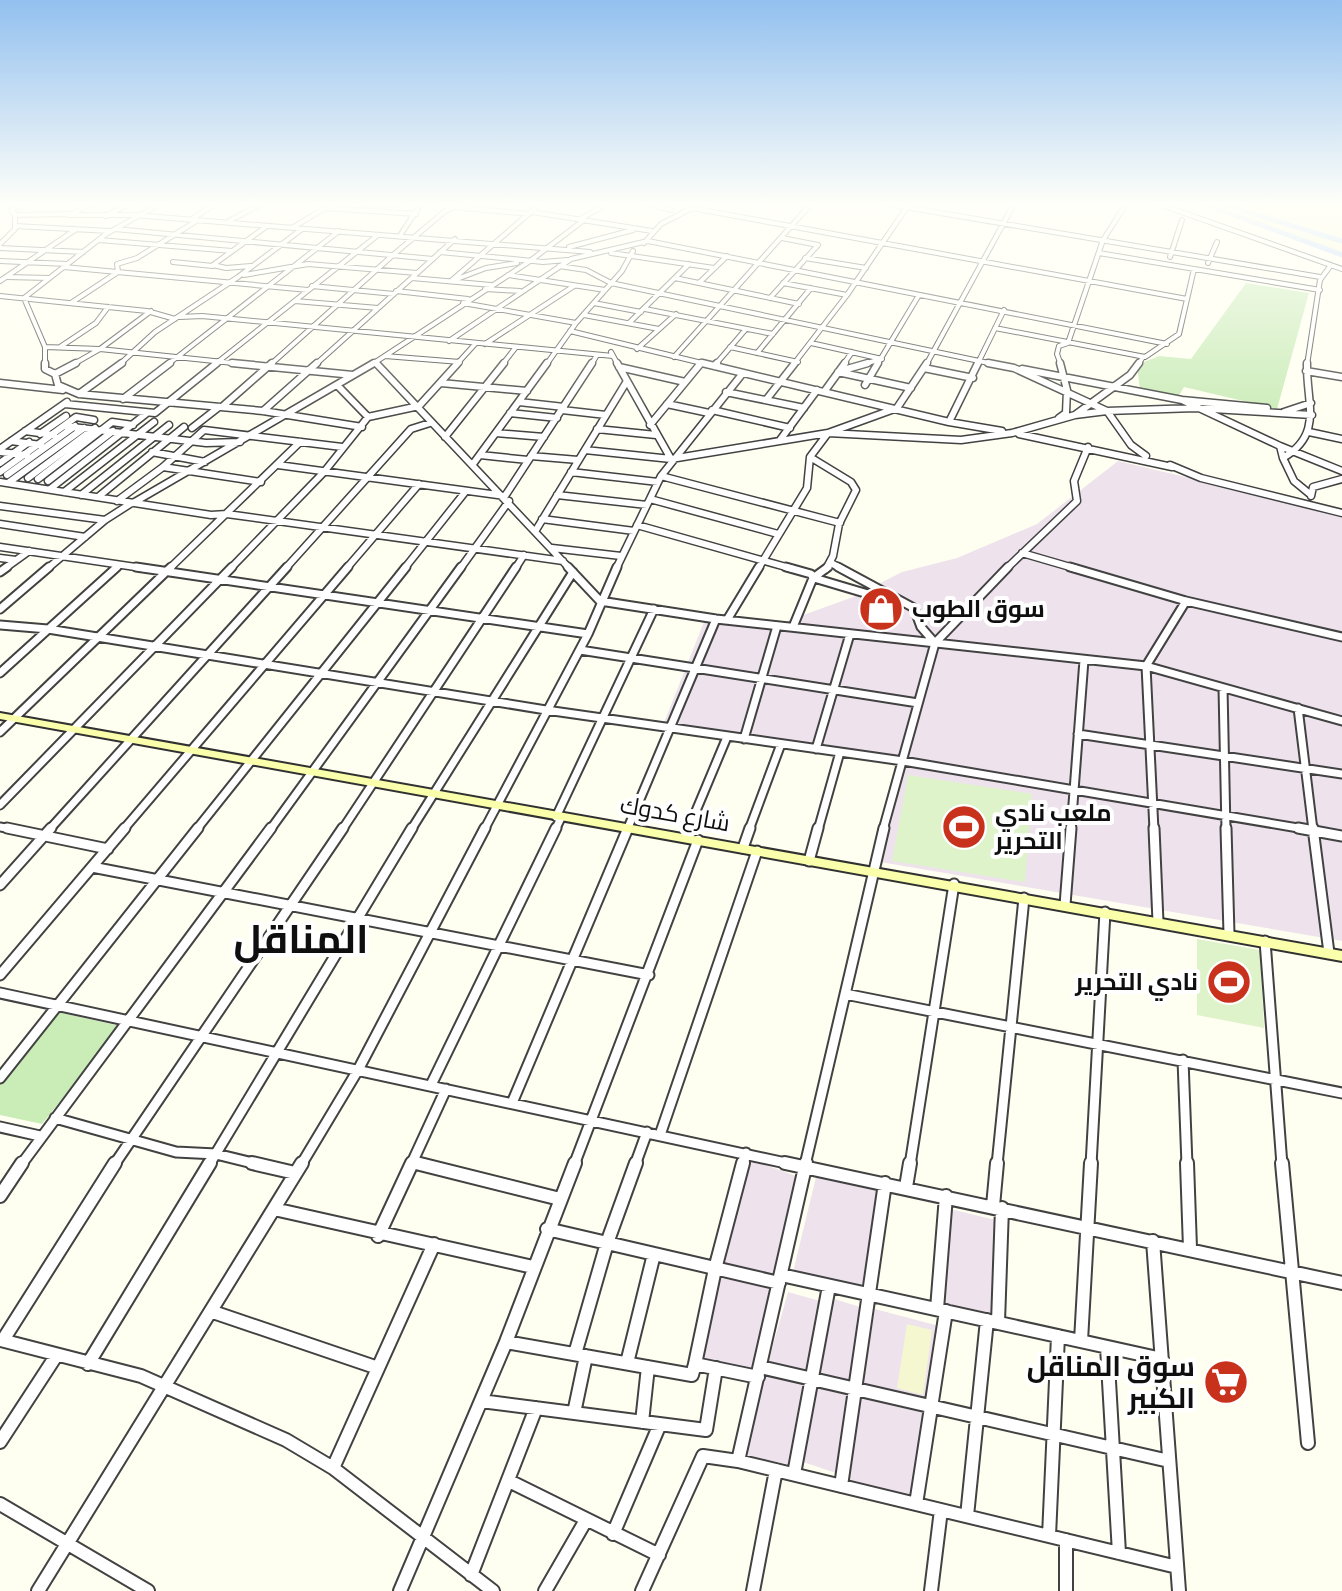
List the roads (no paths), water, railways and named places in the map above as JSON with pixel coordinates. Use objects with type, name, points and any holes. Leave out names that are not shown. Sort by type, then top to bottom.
[{"type":"street","points":[[24,298],[50,278]]},
{"type":"street","points":[[71,303],[109,278]]},
{"type":"street","points":[[180,278],[395,292],[466,301],[576,323]]},
{"type":"street","points":[[0,450],[65,404],[76,392],[135,353],[155,332],[236,278]]},
{"type":"street","points":[[108,408],[278,278]]},
{"type":"street","points":[[65,404],[155,413],[322,278]]},
{"type":"street","points":[[192,428],[221,407],[367,278]]},
{"type":"street","points":[[263,411],[410,278]]},
{"type":"street","points":[[434,278],[492,285]]},
{"type":"street","points":[[451,281],[458,278]]},
{"type":"street","points":[[485,278],[492,285]]},
{"type":"street","points":[[0,609],[105,520],[385,356],[503,278]]},
{"type":"street","points":[[533,278],[605,290]]},
{"type":"street","points":[[602,278],[611,283],[1014,368],[1182,400],[1237,403],[1283,412],[1311,403]]},
{"type":"street","points":[[473,464],[576,323],[614,278]]},
{"type":"street","points":[[629,323],[675,278]]},
{"type":"street","points":[[676,278],[799,304]]},
{"type":"street","points":[[699,283],[704,278]]},
{"type":"street","points":[[674,357],[744,278]]},
{"type":"street","points":[[770,298],[787,278]]},
{"type":"street","points":[[838,278],[1167,344]]},
{"type":"street","points":[[766,400],[798,362],[859,278]]},
{"type":"street","points":[[585,450],[671,459],[828,433],[897,408],[924,368],[974,278]]},
{"type":"street","points":[[1075,278],[1187,299]]},
{"type":"street","points":[[1075,415],[1130,375],[1143,357],[1179,334],[1192,278]]},
{"type":"street","points":[[1249,278],[1320,290]]},
{"type":"street","points":[[1283,458],[1296,452],[1309,432],[1312,415],[1306,371],[1320,278]]},
{"type":"street","points":[[449,341],[539,279]]},
{"type":"street","points":[[1068,343],[1090,281]]},
{"type":"street","points":[[783,283],[847,295]]},
{"type":"street","points":[[485,344],[574,286]]},
{"type":"street","points":[[757,353],[811,288]]},
{"type":"street","points":[[485,289],[522,291]]},
{"type":"street","points":[[865,385],[919,295]]},
{"type":"street","points":[[0,296],[151,311],[178,318],[225,319],[613,356]]},
{"type":"street","points":[[24,298],[45,347],[45,369],[55,374],[58,385],[76,392]]},
{"type":"street","points":[[295,301],[378,308]]},
{"type":"street","points":[[594,303],[676,314],[773,334]]},
{"type":"street","points":[[60,348],[96,323],[108,307]]},
{"type":"street","points":[[949,422],[1004,310]]},
{"type":"street","points":[[55,374],[100,349],[151,311]]},
{"type":"street","points":[[637,349],[676,314]]},
{"type":"street","points":[[584,315],[659,329]]},
{"type":"street","points":[[995,328],[1143,357]]},
{"type":"street","points":[[714,366],[746,329]]},
{"type":"street","points":[[570,331],[949,422],[1088,447],[1172,467]]},
{"type":"street","points":[[606,342],[671,459]]},
{"type":"street","points":[[0,805],[324,472],[368,417],[419,406],[476,343]]},
{"type":"street","points":[[811,343],[882,359]]},
{"type":"street","points":[[1054,422],[1066,413],[1068,393],[1057,354],[1059,346],[1068,343]]},
{"type":"street","points":[[45,347],[100,349],[353,375]]},
{"type":"street","points":[[445,437],[516,347]]},
{"type":"street","points":[[730,347],[798,362]]},
{"type":"street","points":[[780,440],[852,352]]},
{"type":"street","points":[[0,1196],[40,1136],[314,772],[474,548],[597,355]]},
{"type":"street","points":[[385,356],[460,362]]},
{"type":"street","points":[[838,372],[882,359]]},
{"type":"street","points":[[375,362],[419,406],[430,423],[507,498],[600,601],[716,619],[1146,666],[1342,721]]},
{"type":"street","points":[[650,425],[701,363]]},
{"type":"street","points":[[619,367],[685,382]]},
{"type":"street","points":[[924,368],[973,378]]},
{"type":"street","points":[[1014,368],[1107,411],[1119,426],[1126,443],[1172,467],[1201,478],[1342,513]]},
{"type":"street","points":[[1306,371],[1342,377]]},
{"type":"street","points":[[838,372],[911,388]]},
{"type":"street","points":[[38,1591],[213,1312],[358,1070],[580,650],[659,479],[671,459],[743,373]]},
{"type":"street","points":[[536,530],[627,381]]},
{"type":"street","points":[[0,383],[263,411],[362,427]]},
{"type":"street","points":[[441,383],[527,391]]},
{"type":"street","points":[[337,385],[368,417]]},
{"type":"street","points":[[726,392],[804,408]]},
{"type":"street","points":[[1182,400],[1342,471]]},
{"type":"street","points":[[519,402],[606,415]]},
{"type":"street","points":[[667,404],[790,428]]},
{"type":"street","points":[[828,433],[944,440],[1012,433],[1075,415],[1107,411],[1195,408],[1312,415]]},
{"type":"street","points":[[53,412],[72,411]]},
{"type":"street","points":[[0,463],[66,416],[53,412]]},
{"type":"street","points":[[49,485],[59,472],[97,453],[113,431],[148,413]]},
{"type":"street","points":[[510,413],[557,418]]},
{"type":"street","points":[[3,477],[10,465],[76,417],[94,420],[17,477]]},
{"type":"street","points":[[3,477],[85,419]]},
{"type":"street","points":[[28,478],[81,438],[112,422],[154,422],[342,447]]},
{"type":"street","points":[[3,477],[49,485],[58,482],[70,473],[87,451],[122,433],[131,422]]},
{"type":"street","points":[[64,492],[154,422]]},
{"type":"street","points":[[0,885],[411,429],[430,423]]},
{"type":"street","points":[[81,495],[169,425]]},
{"type":"street","points":[[64,426],[190,441],[241,442]]},
{"type":"street","points":[[98,497],[184,427]]},
{"type":"street","points":[[38,479],[90,440],[97,429]]},
{"type":"street","points":[[597,429],[656,435]]},
{"type":"street","points":[[117,501],[163,467],[204,430]]},
{"type":"street","points":[[25,431],[81,438],[206,463]]},
{"type":"street","points":[[1309,432],[1342,439]]},
{"type":"street","points":[[496,433],[544,437]]},
{"type":"street","points":[[727,620],[795,511],[807,488],[810,457],[828,433]]},
{"type":"street","points":[[11,441],[97,453]]},
{"type":"street","points":[[0,732],[7,718],[100,637],[300,442]]},
{"type":"street","points":[[1280,446],[1294,481],[1311,495]]},
{"type":"street","points":[[738,1461],[872,871],[935,643],[1077,501],[1072,492],[1073,485],[1088,447]]},
{"type":"street","points":[[0,450],[149,477]]},
{"type":"street","points":[[480,455],[578,460]]},
{"type":"street","points":[[793,627],[813,578],[826,572],[831,563],[840,523],[856,490],[851,482],[810,457]]},
{"type":"street","points":[[0,463],[70,473]]},
{"type":"street","points":[[278,465],[507,498]]},
{"type":"street","points":[[163,467],[261,482]]},
{"type":"street","points":[[571,472],[659,479],[840,523]]},
{"type":"street","points":[[3,477],[38,479],[64,492],[117,501],[564,561]]},
{"type":"street","points":[[1309,505],[1313,487],[1342,479]]},
{"type":"street","points":[[0,975],[419,484]]},
{"type":"street","points":[[0,1078],[466,491]]},
{"type":"street","points":[[557,495],[648,502],[778,534]]},
{"type":"street","points":[[0,506],[105,520]]},
{"type":"street","points":[[542,519],[636,528],[762,560],[868,594],[881,593]]},
{"type":"street","points":[[0,524],[85,537]]},
{"type":"street","points":[[0,547],[588,634]]},
{"type":"street","points":[[552,548],[621,556]]},
{"type":"street","points":[[1,570],[29,551]]},
{"type":"street","points":[[1022,553],[1186,601],[1342,637]]},
{"type":"street","points":[[493,1591],[333,1468],[274,1434],[141,1376],[2,1340],[130,1139],[293,905],[524,555]]},
{"type":"street","points":[[0,558],[16,560]]},
{"type":"street","points":[[831,563],[869,582],[881,593],[914,608],[921,627],[935,643]]},
{"type":"street","points":[[0,673],[119,565]]},
{"type":"street","points":[[88,1364],[433,794],[493,701],[535,627],[573,572]]},
{"type":"street","points":[[1158,922],[1146,666],[1186,601]]},
{"type":"street","points":[[431,1085],[501,945],[654,609]]},
{"type":"street","points":[[512,1103],[716,619]]},
{"type":"street","points":[[0,625],[48,629],[603,719],[903,761],[1342,836]]},
{"type":"street","points":[[744,739],[763,680],[763,664],[777,626]]},
{"type":"street","points":[[816,749],[850,634]]},
{"type":"street","points":[[580,650],[918,703]]},
{"type":"street","points":[[1065,905],[1084,660]]},
{"type":"street","points":[[1223,688],[1229,934]]},
{"type":"street","points":[[1298,708],[1314,831],[1336,954]]},
{"type":"street","name":"شارع كدوك","points":[[7,718],[1336,954]]},
{"type":"street","points":[[1078,734],[1342,774]]},
{"type":"street","points":[[400,1591],[506,1342],[547,1229],[649,975],[727,737]]},
{"type":"street","points":[[660,1135],[781,744]]},
{"type":"street","points":[[809,861],[840,752]]},
{"type":"street","points":[[0,827],[108,849]]},
{"type":"street","points":[[92,867],[649,975]]},
{"type":"street","points":[[906,1187],[954,884]]},
{"type":"street","points":[[967,1516],[977,1417],[993,1321],[1010,1027],[1024,898]]},
{"type":"street","points":[[1081,1341],[1105,912]]},
{"type":"street","points":[[1265,941],[1274,1078],[1308,1443]]},
{"type":"street","points":[[0,993],[1342,1283]]},
{"type":"street","points":[[845,994],[1342,1093]]},
{"type":"street","points":[[1183,1060],[1190,1248]]},
{"type":"street","points":[[378,1236],[446,1089]]},
{"type":"street","points":[[55,1118],[176,1152],[216,1154],[295,1173]]},
{"type":"street","points":[[0,1127],[40,1136]]},
{"type":"street","points":[[574,1413],[581,1355],[607,1243],[647,1132]]},
{"type":"street","points":[[506,1342],[692,1375],[715,1269],[746,1153]]},
{"type":"street","points":[[413,1162],[560,1199]]},
{"type":"street","points":[[841,1486],[885,1183]]},
{"type":"street","points":[[916,1504],[942,1310],[946,1196]]},
{"type":"street","points":[[274,1209],[378,1236],[434,1244],[533,1267]]},
{"type":"street","points":[[547,1229],[715,1269],[829,1286],[1162,1359]]},
{"type":"street","points":[[1153,1241],[1179,1591]]},
{"type":"street","points":[[333,1468],[434,1244]]},
{"type":"street","points":[[627,1363],[654,1254]]},
{"type":"street","points":[[794,1474],[829,1286]]},
{"type":"street","points":[[213,1312],[378,1368]]},
{"type":"street","points":[[1049,1536],[1058,1336]]},
{"type":"street","points":[[1107,1347],[1119,1553]]},
{"type":"street","points":[[0,1442],[56,1356]]},
{"type":"street","points":[[695,1364],[812,1379],[1169,1461]]},
{"type":"street","points":[[642,1422],[648,1367]]},
{"type":"street","points":[[481,1401],[706,1430],[716,1368]]},
{"type":"street","points":[[471,1575],[536,1408]]},
{"type":"street","points":[[613,1534],[660,1424]]},
{"type":"street","points":[[642,1591],[703,1456],[794,1474],[1177,1567]]},
{"type":"street","points":[[753,1591],[776,1470]]},
{"type":"street","points":[[509,1481],[659,1555]]},
{"type":"street","points":[[0,1504],[148,1591]]},
{"type":"street","points":[[931,1591],[941,1510]]},
{"type":"street","points":[[545,1591],[586,1520]]},
{"type":"street","points":[[1066,1540],[1066,1591]]},
{"type":"place","name":"سوق الطوب","points":[[881,609]]},
{"type":"place","name":"ملعب نادي التحرير","points":[[964,827]]},
{"type":"place","name":"نادي التحرير","points":[[1229,982]]},
{"type":"place","name":"سوق المناقل الكبير","points":[[1226,1382]]},
{"type":"district","name":"المناقل","points":[[301,939]]}]
